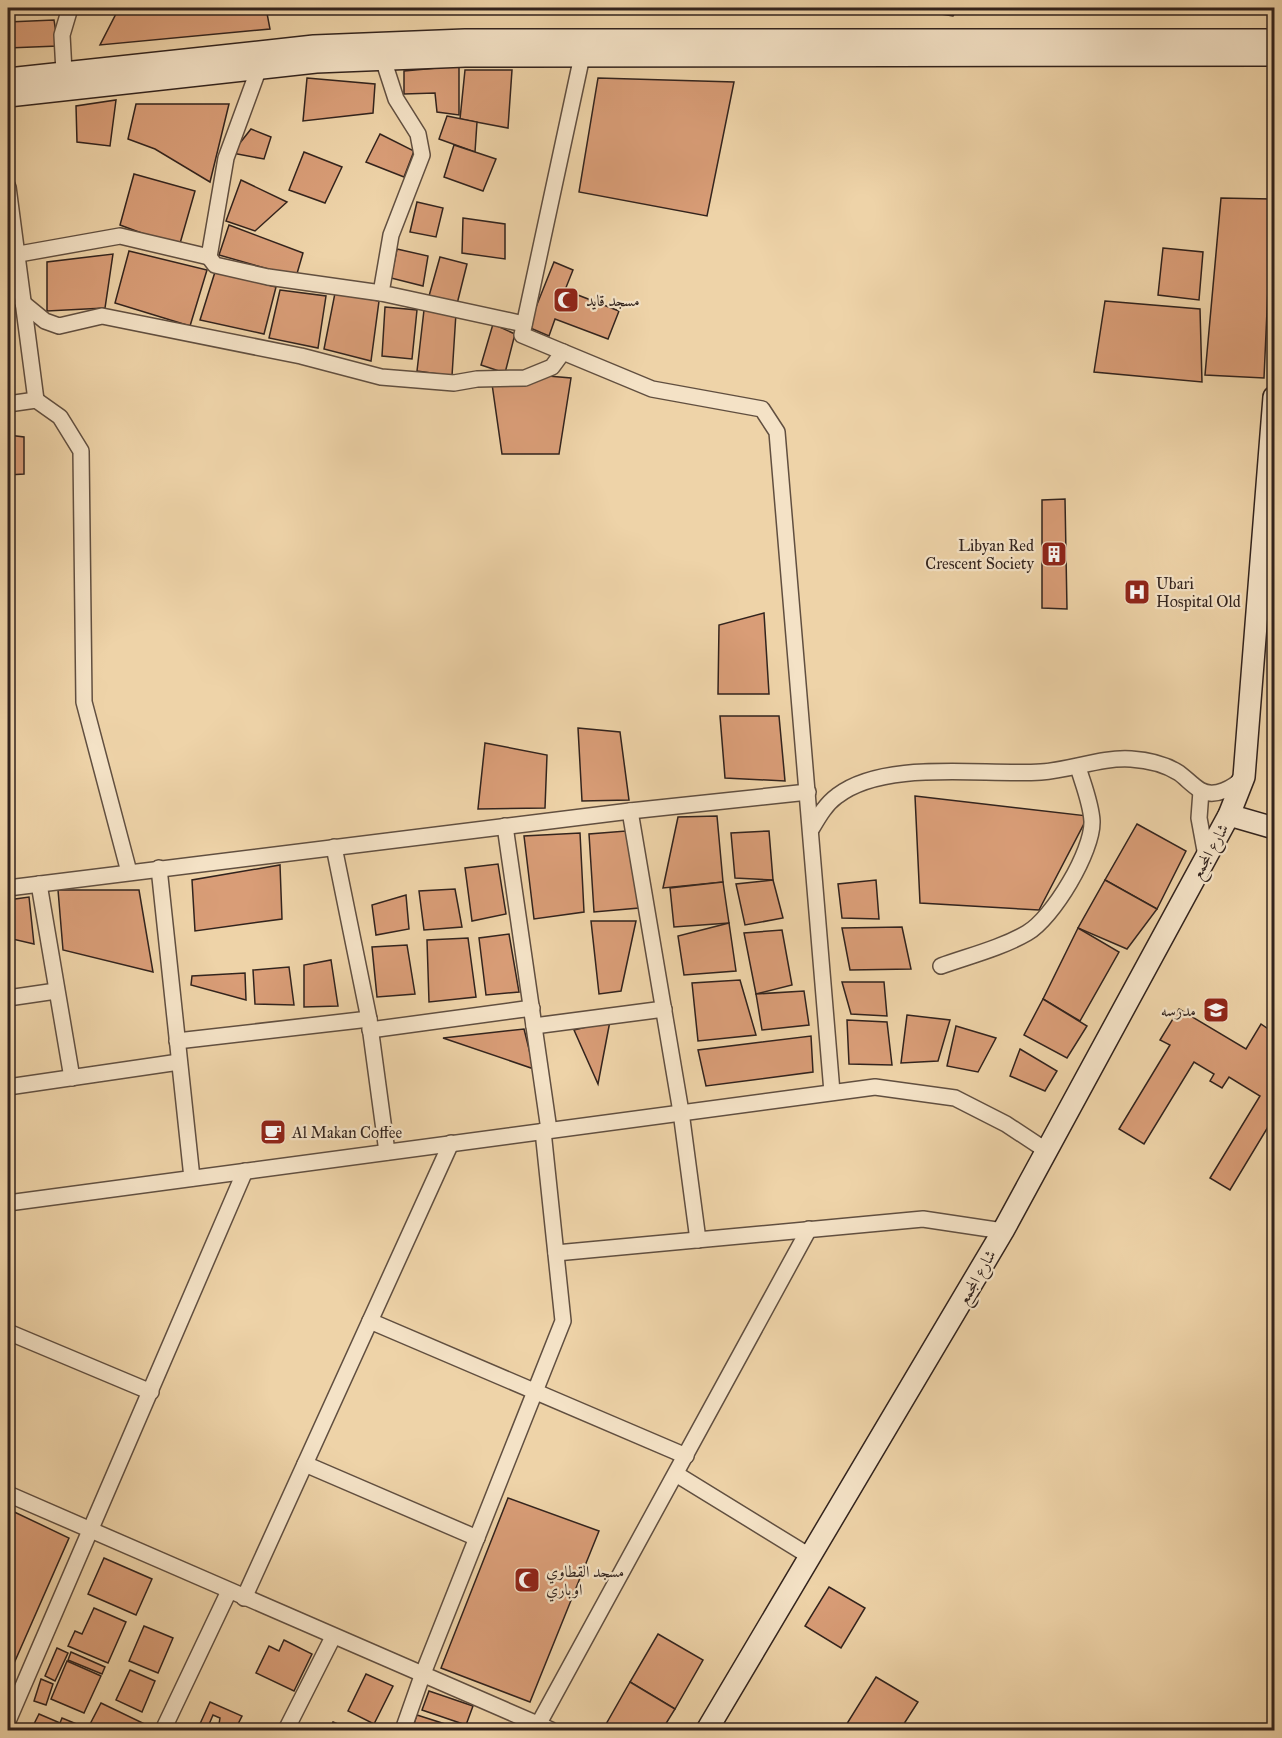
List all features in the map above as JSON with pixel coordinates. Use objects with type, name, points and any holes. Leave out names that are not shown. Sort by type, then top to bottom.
[{"type":"street","points":[[64,72],[62,35],[70,8]]},
{"type":"street","points":[[8,79],[314,46],[465,40],[1271,53]]},
{"type":"street","points":[[8,96],[316,62],[383,59],[1271,53]]},
{"type":"street","points":[[582,56],[522,335],[652,389],[762,409],[777,432],[812,828],[832,1092]]},
{"type":"street","points":[[381,293],[391,235],[423,155],[418,134],[396,99],[383,59]]},
{"type":"street","points":[[209,257],[226,158],[259,68]]},
{"type":"street","points":[[8,188],[12,255],[23,303],[36,400]]},
{"type":"street","points":[[12,255],[120,236],[209,257],[215,265],[268,277],[381,293],[524,324]]},
{"type":"street","points":[[23,303],[45,321],[59,326],[102,316],[301,356],[381,377],[454,383],[477,379],[525,378],[552,367],[563,352]]},
{"type":"street","name":"شارع المجمع","points":[[707,1731],[1003,1231],[1229,815],[1244,777],[1275,397]]},
{"type":"street","points":[[8,404],[36,400],[60,417],[81,451],[84,702],[129,872]]},
{"type":"street","points":[[812,828],[822,811],[836,796],[853,786],[872,779],[930,772],[1041,772],[1113,759],[1147,760],[1179,773],[1201,791],[1220,792],[1229,789],[1244,777]]},
{"type":"street","points":[[941,966],[1026,934],[1045,919],[1052,910],[1083,855],[1091,833],[1090,809],[1078,767]]},
{"type":"street","points":[[1201,791],[1198,818],[1206,856]]},
{"type":"street","points":[[8,888],[630,811],[808,792]]},
{"type":"street","points":[[630,811],[681,1112],[698,1240]]},
{"type":"street","points":[[1229,815],[1275,828]]},
{"type":"street","points":[[404,1731],[422,1676],[563,1321],[546,1130],[532,1008],[506,826]]},
{"type":"street","points":[[334,847],[369,1025],[387,1152]]},
{"type":"street","points":[[159,868],[192,1178]]},
{"type":"street","points":[[39,884],[72,1078]]},
{"type":"street","points":[[8,998],[56,991]]},
{"type":"street","points":[[177,1041],[369,1025],[532,1008]]},
{"type":"street","points":[[534,1026],[664,1009]]},
{"type":"street","points":[[8,1087],[179,1062]]},
{"type":"street","points":[[8,1203],[875,1087],[955,1098],[1006,1124],[1047,1151]]},
{"type":"street","points":[[244,1598],[451,1143]]},
{"type":"street","points":[[8,1721],[92,1531],[245,1171]]},
{"type":"street","points":[[556,1253],[923,1219],[1003,1231]]},
{"type":"street","points":[[8,1494],[544,1728],[676,1474],[809,1229]]},
{"type":"street","points":[[370,1321],[687,1456]]},
{"type":"street","points":[[8,1332],[151,1392]]},
{"type":"street","points":[[305,1464],[477,1538]]},
{"type":"street","points":[[676,1474],[811,1557]]},
{"type":"street","points":[[163,1731],[229,1591]]},
{"type":"street","points":[[286,1731],[333,1637]]},
{"type":"building","points":[[119,8],[266,8],[270,29],[100,45]]},
{"type":"building","points":[[917,8],[958,8],[953,16],[915,10]]},
{"type":"building","points":[[1269,8],[1274,8],[1274,19],[1269,19]]},
{"type":"building","points":[[54,20],[58,46],[8,48],[8,22]]},
{"type":"building","points":[[459,66],[459,115],[437,112],[435,93],[404,94],[404,71]]},
{"type":"building","points":[[465,70],[512,70],[508,128],[460,119]]},
{"type":"building","points":[[307,78],[375,84],[373,113],[303,121]]},
{"type":"building","points":[[598,78],[734,82],[707,216],[579,192]]},
{"type":"building","points":[[116,100],[110,146],[77,142],[76,106]]},
{"type":"building","points":[[136,104],[229,104],[210,182],[155,149],[128,139]]},
{"type":"building","points":[[447,116],[477,122],[475,152],[439,139]]},
{"type":"building","points":[[251,129],[271,137],[264,159],[232,153]]},
{"type":"building","points":[[380,134],[414,151],[404,177],[366,162]]},
{"type":"building","points":[[454,145],[496,159],[483,191],[444,177]]},
{"type":"building","points":[[304,152],[342,167],[325,203],[289,190]]},
{"type":"building","points":[[134,174],[195,191],[179,247],[120,225]]},
{"type":"building","points":[[241,180],[287,202],[255,231],[226,221]]},
{"type":"building","points":[[1221,198],[1272,199],[1264,378],[1205,375]]},
{"type":"building","points":[[417,202],[443,208],[436,237],[410,232]]},
{"type":"building","points":[[463,218],[505,224],[505,259],[462,253]]},
{"type":"building","points":[[229,225],[303,253],[296,277],[219,255]]},
{"type":"building","points":[[1163,248],[1203,252],[1199,300],[1158,295]]},
{"type":"building","points":[[397,249],[428,256],[423,286],[391,278]]},
{"type":"building","points":[[129,251],[207,270],[190,326],[115,303]]},
{"type":"building","points":[[113,254],[105,308],[47,311],[47,262]]},
{"type":"building","points":[[440,257],[467,264],[457,304],[429,296]]},
{"type":"building","name":"مسجد قايد","points":[[554,262],[573,270],[565,290],[619,311],[608,339],[555,319],[549,336],[528,327]]},
{"type":"building","points":[[215,272],[276,287],[264,334],[200,320]]},
{"type":"building","points":[[280,290],[326,296],[318,348],[269,338]]},
{"type":"building","points":[[335,293],[379,301],[371,361],[324,349]]},
{"type":"building","points":[[1105,301],[1200,309],[1202,382],[1094,372]]},
{"type":"building","points":[[385,307],[417,310],[412,359],[382,356]]},
{"type":"building","points":[[424,310],[456,313],[452,376],[417,371]]},
{"type":"building","points":[[493,324],[515,334],[505,373],[481,365]]},
{"type":"building","points":[[548,376],[571,378],[559,454],[502,454],[492,384]]},
{"type":"building","points":[[8,435],[24,437],[24,474],[8,475]]},
{"type":"building","name":"Libyan Red Crescent Society","points":[[1065,499],[1067,609],[1042,608],[1042,500]]},
{"type":"building","points":[[764,613],[769,694],[718,694],[719,625]]},
{"type":"building","points":[[720,716],[779,716],[785,781],[725,778]]},
{"type":"building","points":[[578,728],[620,732],[629,800],[582,801]]},
{"type":"building","points":[[485,743],[547,755],[545,808],[478,809]]},
{"type":"building","points":[[915,796],[1088,816],[1039,910],[920,903]]},
{"type":"building","points":[[717,816],[723,882],[663,888],[678,817]]},
{"type":"building","points":[[1137,824],[1186,851],[1157,909],[1105,880]]},
{"type":"building","points":[[626,831],[639,908],[594,912],[589,834]]},
{"type":"building","points":[[769,831],[773,880],[735,878],[731,833]]},
{"type":"building","points":[[580,833],[584,912],[534,919],[524,836]]},
{"type":"building","points":[[498,864],[506,914],[472,921],[465,868]]},
{"type":"building","points":[[280,865],[282,919],[195,931],[192,880]]},
{"type":"building","points":[[773,880],[783,918],[745,925],[736,884]]},
{"type":"building","points":[[876,880],[879,919],[842,918],[838,884]]},
{"type":"building","points":[[1105,880],[1157,909],[1127,949],[1078,928]]},
{"type":"building","points":[[723,882],[729,923],[674,927],[670,888]]},
{"type":"building","points":[[455,889],[462,927],[424,930],[419,891]]},
{"type":"building","points":[[58,890],[139,890],[153,972],[63,950]]},
{"type":"building","points":[[406,895],[409,929],[376,935],[372,905]]},
{"type":"building","points":[[29,897],[34,944],[8,938],[8,900]]},
{"type":"building","points":[[591,921],[636,921],[621,991],[599,994]]},
{"type":"building","points":[[729,923],[736,971],[684,975],[678,936]]},
{"type":"building","points":[[902,927],[911,969],[850,970],[842,928]]},
{"type":"building","points":[[1078,928],[1119,952],[1080,1021],[1043,999]]},
{"type":"building","points":[[782,930],[792,985],[756,994],[744,933]]},
{"type":"building","points":[[509,934],[519,992],[486,995],[479,938]]},
{"type":"building","points":[[468,938],[476,997],[429,1002],[427,940]]},
{"type":"building","points":[[407,945],[415,994],[377,997],[372,947]]},
{"type":"building","points":[[331,960],[338,1006],[304,1007],[304,965]]},
{"type":"building","points":[[289,967],[294,1005],[255,1004],[253,970]]},
{"type":"building","points":[[245,973],[246,1000],[191,985],[192,976]]},
{"type":"building","points":[[740,980],[756,1035],[698,1041],[692,983]]},
{"type":"building","points":[[842,982],[884,982],[887,1016],[851,1014]]},
{"type":"building","points":[[804,991],[809,1025],[762,1030],[756,994]]},
{"type":"building","points":[[1043,999],[1087,1026],[1067,1058],[1024,1035]]},
{"type":"building","points":[[1179,1009],[1246,1049],[1261,1024],[1274,1033],[1274,1117],[1230,1190],[1210,1178],[1260,1096],[1229,1077],[1222,1088],[1210,1081],[1214,1074],[1194,1062],[1144,1144],[1119,1129],[1170,1045],[1160,1040]]},
{"type":"building","points":[[907,1015],[950,1020],[938,1061],[901,1063]]},
{"type":"building","points":[[847,1020],[887,1022],[892,1065],[849,1064]]},
{"type":"building","points":[[610,1021],[598,1084],[574,1030]]},
{"type":"building","points":[[956,1026],[996,1038],[978,1072],[947,1066]]},
{"type":"building","points":[[524,1029],[534,1069],[443,1038]]},
{"type":"building","points":[[811,1036],[813,1072],[706,1086],[698,1050]]},
{"type":"building","points":[[1020,1049],[1057,1071],[1045,1091],[1010,1076]]},
{"type":"building","name":"مسجد القطاوي اوباري","points":[[508,1498],[599,1531],[530,1702],[441,1668]]},
{"type":"building","points":[[8,1509],[69,1538],[8,1677]]},
{"type":"building","points":[[104,1558],[152,1579],[136,1615],[88,1594]]},
{"type":"building","points":[[829,1587],[865,1608],[841,1648],[805,1626]]},
{"type":"building","points":[[94,1608],[126,1622],[108,1663],[68,1646],[75,1631],[82,1634]]},
{"type":"building","points":[[144,1626],[173,1638],[158,1673],[129,1661]]},
{"type":"building","points":[[658,1634],[703,1660],[675,1709],[630,1682]]},
{"type":"building","points":[[284,1640],[312,1654],[294,1691],[256,1673],[269,1646],[279,1651]]},
{"type":"building","points":[[57,1648],[68,1653],[55,1681],[45,1676]]},
{"type":"building","points":[[71,1652],[105,1667],[102,1674],[68,1660]]},
{"type":"building","points":[[67,1661],[101,1676],[84,1713],[51,1699]]},
{"type":"building","points":[[130,1670],[155,1681],[142,1712],[116,1700]]},
{"type":"building","points":[[366,1674],[393,1686],[374,1724],[348,1711]]},
{"type":"building","points":[[876,1677],[918,1702],[900,1730],[843,1730]]},
{"type":"building","points":[[41,1679],[53,1684],[46,1705],[34,1701]]},
{"type":"building","points":[[630,1682],[675,1709],[662,1730],[613,1730],[605,1726]]},
{"type":"building","points":[[429,1691],[473,1706],[466,1725],[422,1710]]},
{"type":"building","points":[[210,1702],[242,1716],[235,1730],[218,1730],[220,1718],[213,1715],[207,1729],[199,1726]]},
{"type":"building","points":[[101,1703],[151,1727],[149,1730],[87,1730]]},
{"type":"building","points":[[39,1714],[60,1723],[62,1718],[79,1725],[77,1730],[31,1730]]},
{"type":"building","points":[[417,1715],[464,1730],[427,1730],[413,1726]]},
{"type":"building","points":[[333,1722],[352,1730],[329,1730]]},
{"type":"place","name":"مسجد قايد","points":[[566,300]]},
{"type":"place","name":"Libyan Red Crescent Society","points":[[1054,554]]},
{"type":"place","name":"Ubari Hospital Old","points":[[1137,592]]},
{"type":"place","name":"مدرسه","points":[[1216,1010]]},
{"type":"place","name":"Al Makan Coffee","points":[[273,1132]]},
{"type":"place","name":"مسجد القطاوي اوباري","points":[[527,1580]]}]
